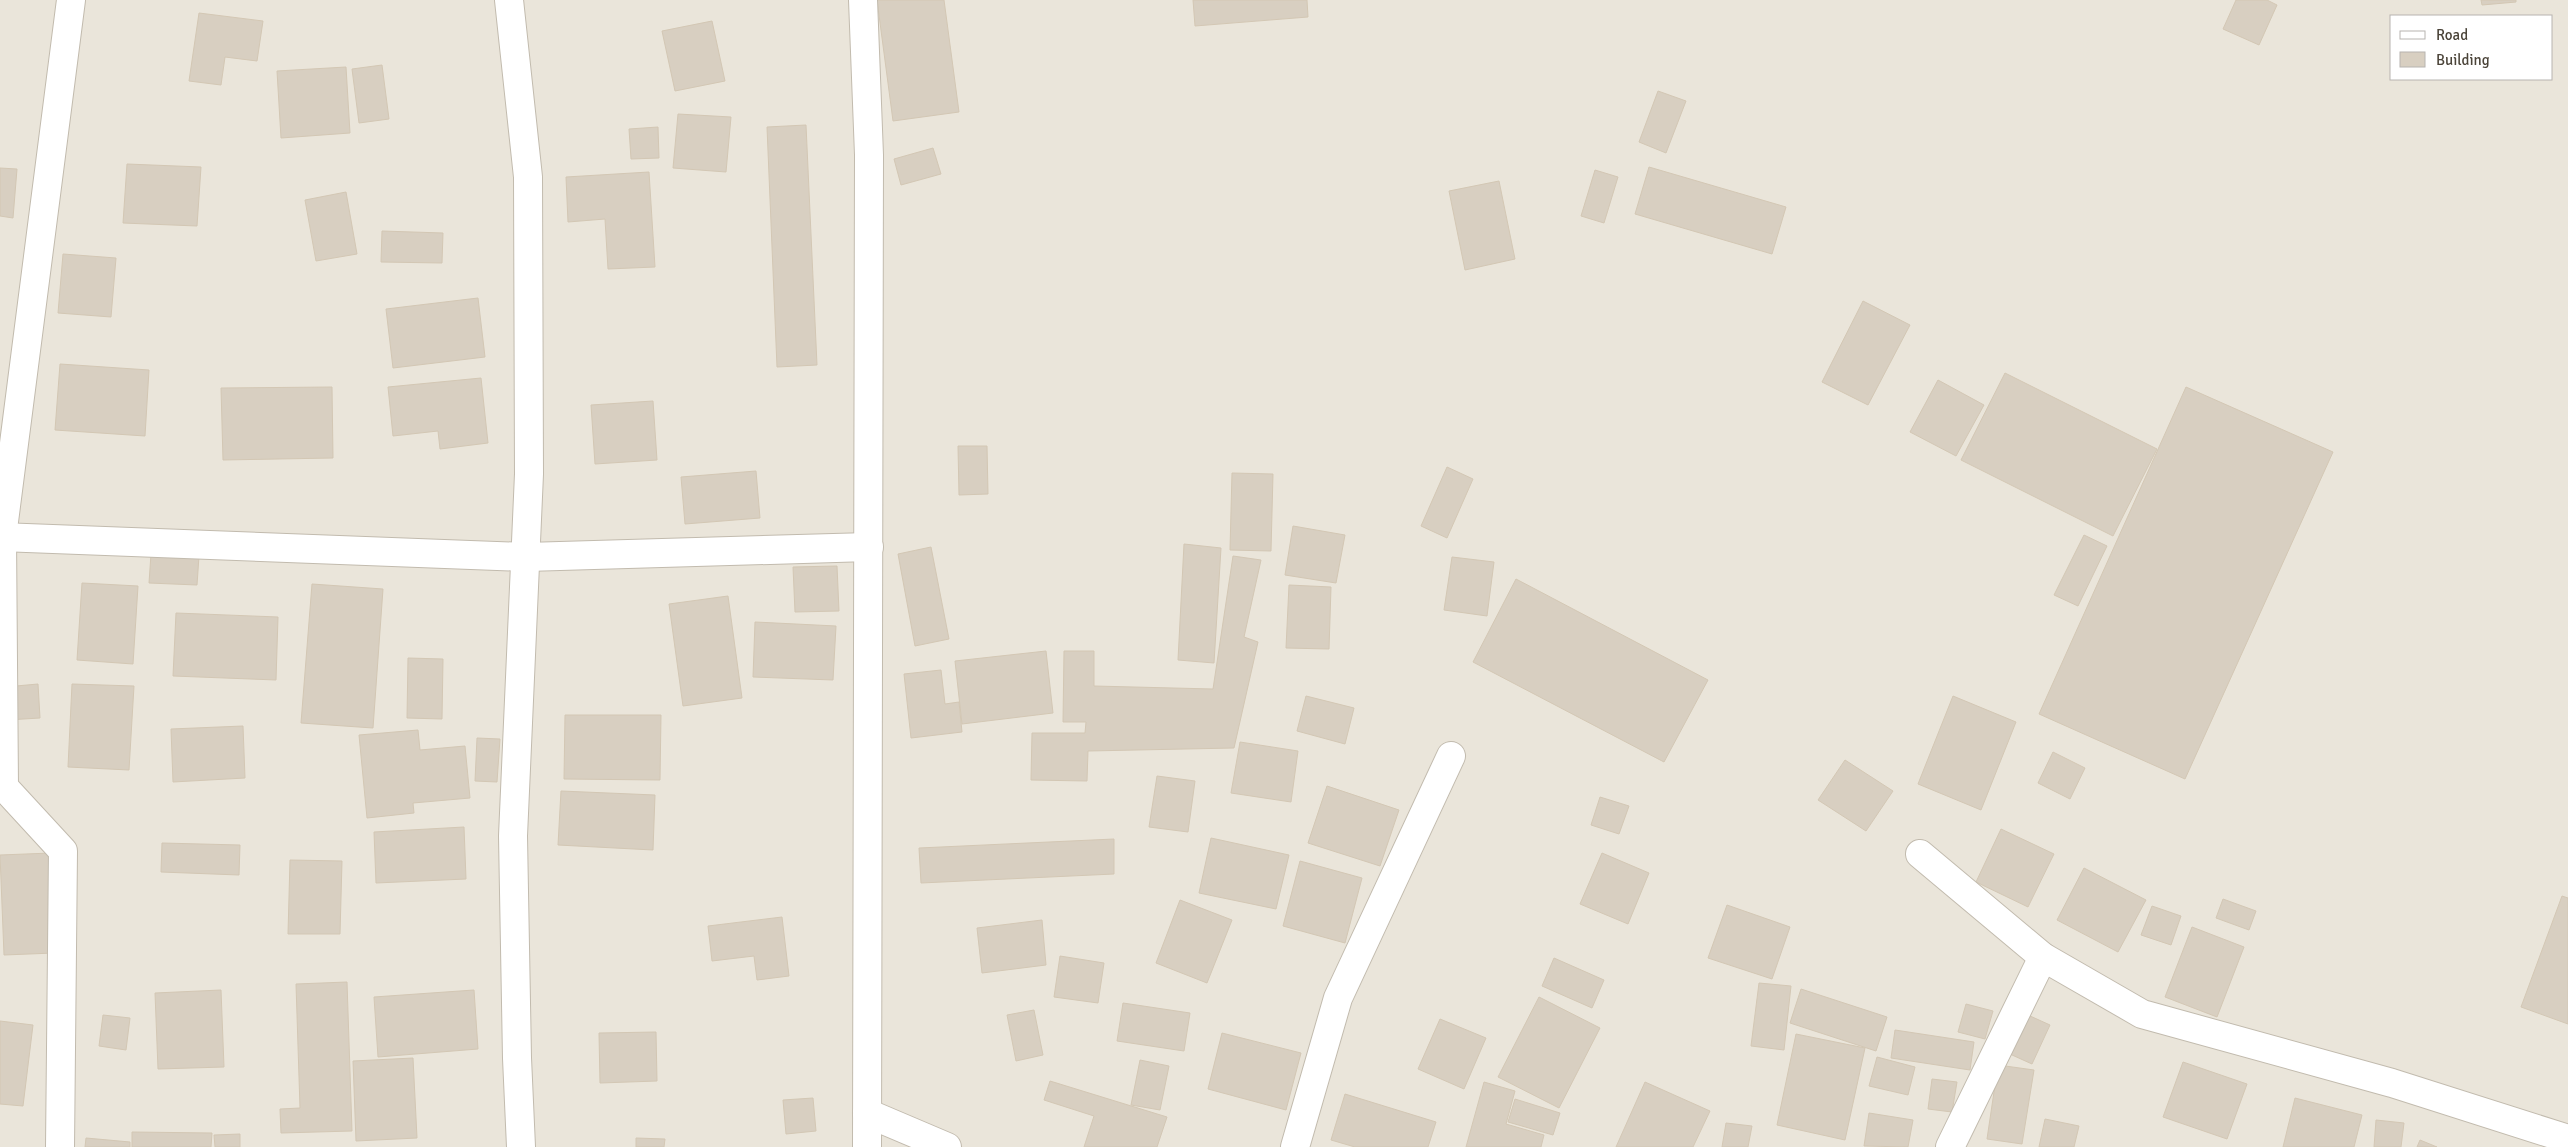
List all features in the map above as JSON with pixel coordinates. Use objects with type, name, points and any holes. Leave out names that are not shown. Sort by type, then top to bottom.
[{"type":"street","points":[[60,1147],[63,851],[4,787],[1,537],[71,0]]},
{"type":"street","points":[[509,0],[528,178],[529,474],[513,836],[517,1058],[521,1147]]},
{"type":"street","points":[[863,0],[868,155],[867,1147]]},
{"type":"street","points":[[1,537],[526,557],[869,547]]},
{"type":"street","points":[[1295,1147],[1338,998],[1451,756]]},
{"type":"street","points":[[1920,854],[2043,957],[2142,1014],[2374,1078],[2568,1139]]},
{"type":"street","points":[[1950,1147],[2043,957]]},
{"type":"street","points":[[867,1113],[947,1147]]},
{"type":"shaded area","points":[[0,0],[2568,0],[2568,1147],[0,1147]]},
{"type":"building","points":[[877,0],[944,0],[959,112],[893,121]]},
{"type":"building","points":[[1193,0],[1307,0],[1308,17],[1195,26]]},
{"type":"building","points":[[2236,0],[2267,0],[2277,5],[2259,45],[2223,29]]},
{"type":"building","points":[[2481,0],[2516,0],[2516,2],[2482,5]]},
{"type":"building","points":[[199,13],[263,21],[257,61],[225,57],[221,85],[189,81]]},
{"type":"building","points":[[712,21],[725,81],[675,91],[662,31]]},
{"type":"building","points":[[382,65],[389,119],[359,123],[352,69]]},
{"type":"building","points":[[346,67],[350,133],[281,138],[277,71]]},
{"type":"building","points":[[1658,91],[1686,101],[1666,153],[1639,142]]},
{"type":"building","points":[[678,114],[731,117],[726,172],[673,168]]},
{"type":"building","points":[[806,125],[817,365],[777,367],[767,127]]},
{"type":"building","points":[[658,127],[659,158],[631,159],[629,129]]},
{"type":"building","points":[[933,148],[941,174],[901,185],[894,159]]},
{"type":"building","points":[[127,164],[201,167],[197,226],[123,223]]},
{"type":"building","points":[[1649,167],[1786,207],[1772,254],[1635,214]]},
{"type":"building","points":[[0,168],[17,169],[13,218],[0,216]]},
{"type":"building","points":[[1595,170],[1618,177],[1604,223],[1581,216]]},
{"type":"building","points":[[649,172],[655,267],[608,269],[605,219],[568,222],[566,177]]},
{"type":"building","points":[[1499,181],[1515,259],[1465,270],[1449,191]]},
{"type":"building","points":[[346,192],[357,254],[316,261],[305,200]]},
{"type":"building","points":[[382,231],[443,233],[442,263],[381,262]]},
{"type":"building","points":[[63,254],[116,258],[111,317],[58,313]]},
{"type":"building","points":[[478,298],[485,357],[393,368],[386,309]]},
{"type":"building","points":[[1863,301],[1910,325],[1868,405],[1822,382]]},
{"type":"building","points":[[60,364],[149,370],[145,436],[55,430]]},
{"type":"building","points":[[2005,373],[2157,449],[2113,536],[1961,460]]},
{"type":"building","points":[[481,378],[488,443],[440,449],[438,431],[393,436],[388,387]]},
{"type":"building","points":[[1938,380],[1984,405],[1956,456],[1910,432]]},
{"type":"building","points":[[332,387],[333,458],[223,460],[221,388]]},
{"type":"building","points":[[2186,387],[2333,452],[2185,779],[2039,714]]},
{"type":"building","points":[[653,401],[657,460],[595,464],[591,405]]},
{"type":"building","points":[[958,446],[987,446],[988,494],[959,495]]},
{"type":"building","points":[[1447,467],[1473,479],[1447,538],[1421,526]]},
{"type":"building","points":[[756,471],[760,518],[685,524],[681,477]]},
{"type":"building","points":[[1232,473],[1273,474],[1271,551],[1230,550]]},
{"type":"building","points":[[1293,526],[1345,535],[1336,583],[1285,575]]},
{"type":"building","points":[[2084,535],[2107,546],[2078,606],[2054,595]]},
{"type":"building","points":[[1184,544],[1221,548],[1214,663],[1178,660]]},
{"type":"building","points":[[931,547],[949,639],[915,646],[898,554]]},
{"type":"building","points":[[151,554],[199,556],[197,585],[149,583]]},
{"type":"building","points":[[1233,556],[1261,560],[1244,637],[1258,642],[1234,748],[1088,751],[1087,781],[1031,780],[1032,733],[1085,733],[1086,722],[1063,722],[1064,651],[1094,651],[1094,686],[1213,689]]},
{"type":"building","points":[[1452,557],[1494,562],[1487,616],[1444,610]]},
{"type":"building","points":[[837,566],[839,611],[795,612],[793,567]]},
{"type":"building","points":[[1516,579],[1708,680],[1664,762],[1473,662]]},
{"type":"building","points":[[82,583],[138,586],[133,664],[77,660]]},
{"type":"building","points":[[312,584],[383,589],[373,728],[301,723]]},
{"type":"building","points":[[1289,585],[1331,587],[1329,649],[1286,648]]},
{"type":"building","points":[[728,596],[742,698],[683,706],[669,604]]},
{"type":"building","points":[[176,613],[278,617],[276,680],[173,676]]},
{"type":"building","points":[[755,622],[836,626],[833,680],[753,677]]},
{"type":"building","points":[[1046,651],[1053,713],[962,724],[955,661]]},
{"type":"building","points":[[408,658],[443,659],[442,719],[407,718]]},
{"type":"building","points":[[941,670],[945,704],[959,702],[962,732],[911,738],[904,674]]},
{"type":"building","points":[[38,684],[40,718],[7,720],[5,687]]},
{"type":"building","points":[[72,684],[134,686],[129,770],[68,767]]},
{"type":"building","points":[[1306,696],[1354,708],[1345,744],[1297,731]]},
{"type":"building","points":[[1953,696],[2016,722],[1981,810],[1918,784]]},
{"type":"building","points":[[565,715],[661,715],[660,780],[564,779]]},
{"type":"building","points":[[243,726],[245,778],[173,782],[171,729]]},
{"type":"building","points":[[418,730],[420,750],[465,746],[470,798],[413,803],[414,813],[367,818],[359,735]]},
{"type":"building","points":[[477,738],[500,739],[497,782],[475,781]]},
{"type":"building","points":[[1240,742],[1298,751],[1291,802],[1231,793]]},
{"type":"building","points":[[2053,752],[2085,768],[2070,799],[2038,783]]},
{"type":"building","points":[[1845,760],[1893,791],[1866,831],[1818,800]]},
{"type":"building","points":[[1157,776],[1195,781],[1188,832],[1149,827]]},
{"type":"building","points":[[1327,786],[1399,810],[1380,866],[1308,843]]},
{"type":"building","points":[[561,791],[655,795],[653,850],[558,845]]},
{"type":"building","points":[[1600,797],[1629,806],[1619,834],[1591,825]]},
{"type":"building","points":[[464,827],[466,879],[376,883],[374,832]]},
{"type":"building","points":[[2001,829],[2054,854],[2028,907],[1976,882]]},
{"type":"building","points":[[1211,838],[1289,855],[1276,909],[1199,893]]},
{"type":"building","points":[[1114,839],[1114,874],[921,883],[919,848]]},
{"type":"building","points":[[162,843],[240,845],[239,875],[161,872]]},
{"type":"building","points":[[51,853],[54,953],[4,955],[0,855]]},
{"type":"building","points":[[1602,853],[1649,873],[1628,924],[1580,904]]},
{"type":"building","points":[[290,860],[342,861],[340,934],[288,934]]},
{"type":"building","points":[[1300,861],[1362,878],[1345,943],[1283,926]]},
{"type":"building","points":[[2084,868],[2146,900],[2118,952],[2057,920]]},
{"type":"building","points":[[2562,896],[2568,898],[2568,1024],[2521,1007]]},
{"type":"building","points":[[2223,899],[2256,911],[2249,930],[2216,918]]},
{"type":"building","points":[[1180,900],[1232,920],[1207,983],[1156,963]]},
{"type":"building","points":[[1727,905],[1790,927],[1772,979],[1708,958]]},
{"type":"building","points":[[2152,906],[2181,916],[2171,945],[2141,935]]},
{"type":"building","points":[[782,917],[789,976],[757,980],[754,956],[712,961],[708,926]]},
{"type":"building","points":[[1042,920],[1046,965],[982,973],[977,928]]},
{"type":"building","points":[[2192,927],[2244,947],[2217,1017],[2165,997]]},
{"type":"building","points":[[1060,956],[1104,963],[1098,1003],[1054,997]]},
{"type":"building","points":[[1554,958],[1604,980],[1592,1008],[1542,986]]},
{"type":"building","points":[[347,982],[352,1131],[281,1133],[280,1109],[300,1108],[296,984]]},
{"type":"building","points":[[1759,983],[1791,986],[1784,1050],[1751,1046]]},
{"type":"building","points":[[1801,989],[1887,1017],[1876,1051],[1790,1023]]},
{"type":"building","points":[[221,990],[224,1067],[158,1069],[155,993]]},
{"type":"building","points":[[474,990],[478,1049],[378,1057],[374,997]]},
{"type":"building","points":[[1539,997],[1600,1028],[1559,1108],[1498,1077]]},
{"type":"building","points":[[1123,1003],[1190,1013],[1184,1051],[1117,1041]]},
{"type":"building","points":[[1966,1004],[1993,1011],[1985,1039],[1958,1032]]},
{"type":"building","points":[[1034,1010],[1043,1055],[1016,1061],[1007,1015]]},
{"type":"building","points":[[2019,1011],[2050,1025],[2032,1064],[2001,1050]]},
{"type":"building","points":[[103,1015],[130,1018],[126,1050],[99,1046]]},
{"type":"building","points":[[1440,1019],[1486,1038],[1464,1089],[1418,1069]]},
{"type":"building","points":[[0,1021],[33,1025],[23,1106],[0,1104]]},
{"type":"building","points":[[1895,1030],[1974,1042],[1970,1070],[1891,1058]]},
{"type":"building","points":[[656,1032],[657,1081],[600,1083],[599,1033]]},
{"type":"building","points":[[1222,1033],[1301,1053],[1286,1110],[1208,1089]]},
{"type":"building","points":[[1796,1034],[1865,1048],[1845,1140],[1777,1125]]},
{"type":"building","points":[[1877,1057],[1915,1067],[1908,1095],[1869,1086]]},
{"type":"building","points":[[413,1058],[417,1138],[356,1141],[353,1061]]},
{"type":"building","points":[[1140,1060],[1169,1066],[1160,1110],[1131,1105]]},
{"type":"building","points":[[2183,1062],[2247,1084],[2227,1139],[2163,1117]]},
{"type":"building","points":[[1998,1065],[2034,1070],[2022,1144],[1987,1139]]},
{"type":"building","points":[[1932,1079],[1957,1082],[1952,1112],[1928,1109]]},
{"type":"building","points":[[1050,1081],[1167,1117],[1157,1147],[1084,1147],[1094,1116],[1044,1100]]},
{"type":"building","points":[[1484,1082],[1515,1091],[1506,1124],[1544,1135],[1541,1147],[1466,1147]]},
{"type":"building","points":[[1645,1082],[1710,1111],[1693,1147],[1616,1147]]},
{"type":"building","points":[[1345,1094],[1436,1122],[1428,1147],[1355,1147],[1331,1140]]},
{"type":"building","points":[[813,1098],[816,1131],[786,1134],[783,1100]]},
{"type":"building","points":[[2295,1098],[2362,1115],[2354,1147],[2283,1147]]},
{"type":"building","points":[[1515,1099],[1560,1113],[1553,1135],[1508,1122]]},
{"type":"building","points":[[1869,1113],[1913,1120],[1908,1147],[1864,1146]]},
{"type":"building","points":[[2045,1119],[2079,1126],[2074,1147],[2039,1147]]},
{"type":"building","points":[[2376,1120],[2404,1123],[2401,1147],[2374,1147]]},
{"type":"building","points":[[1726,1123],[1752,1126],[1748,1147],[1722,1147]]},
{"type":"building","points":[[132,1132],[212,1133],[211,1147],[132,1147]]},
{"type":"building","points":[[240,1134],[240,1147],[215,1147],[214,1135]]},
{"type":"building","points":[[86,1138],[130,1142],[130,1147],[85,1147]]},
{"type":"building","points":[[636,1138],[665,1139],[664,1147],[636,1147]]},
{"type":"building","points":[[2420,1140],[2437,1147],[2417,1147]]}]
